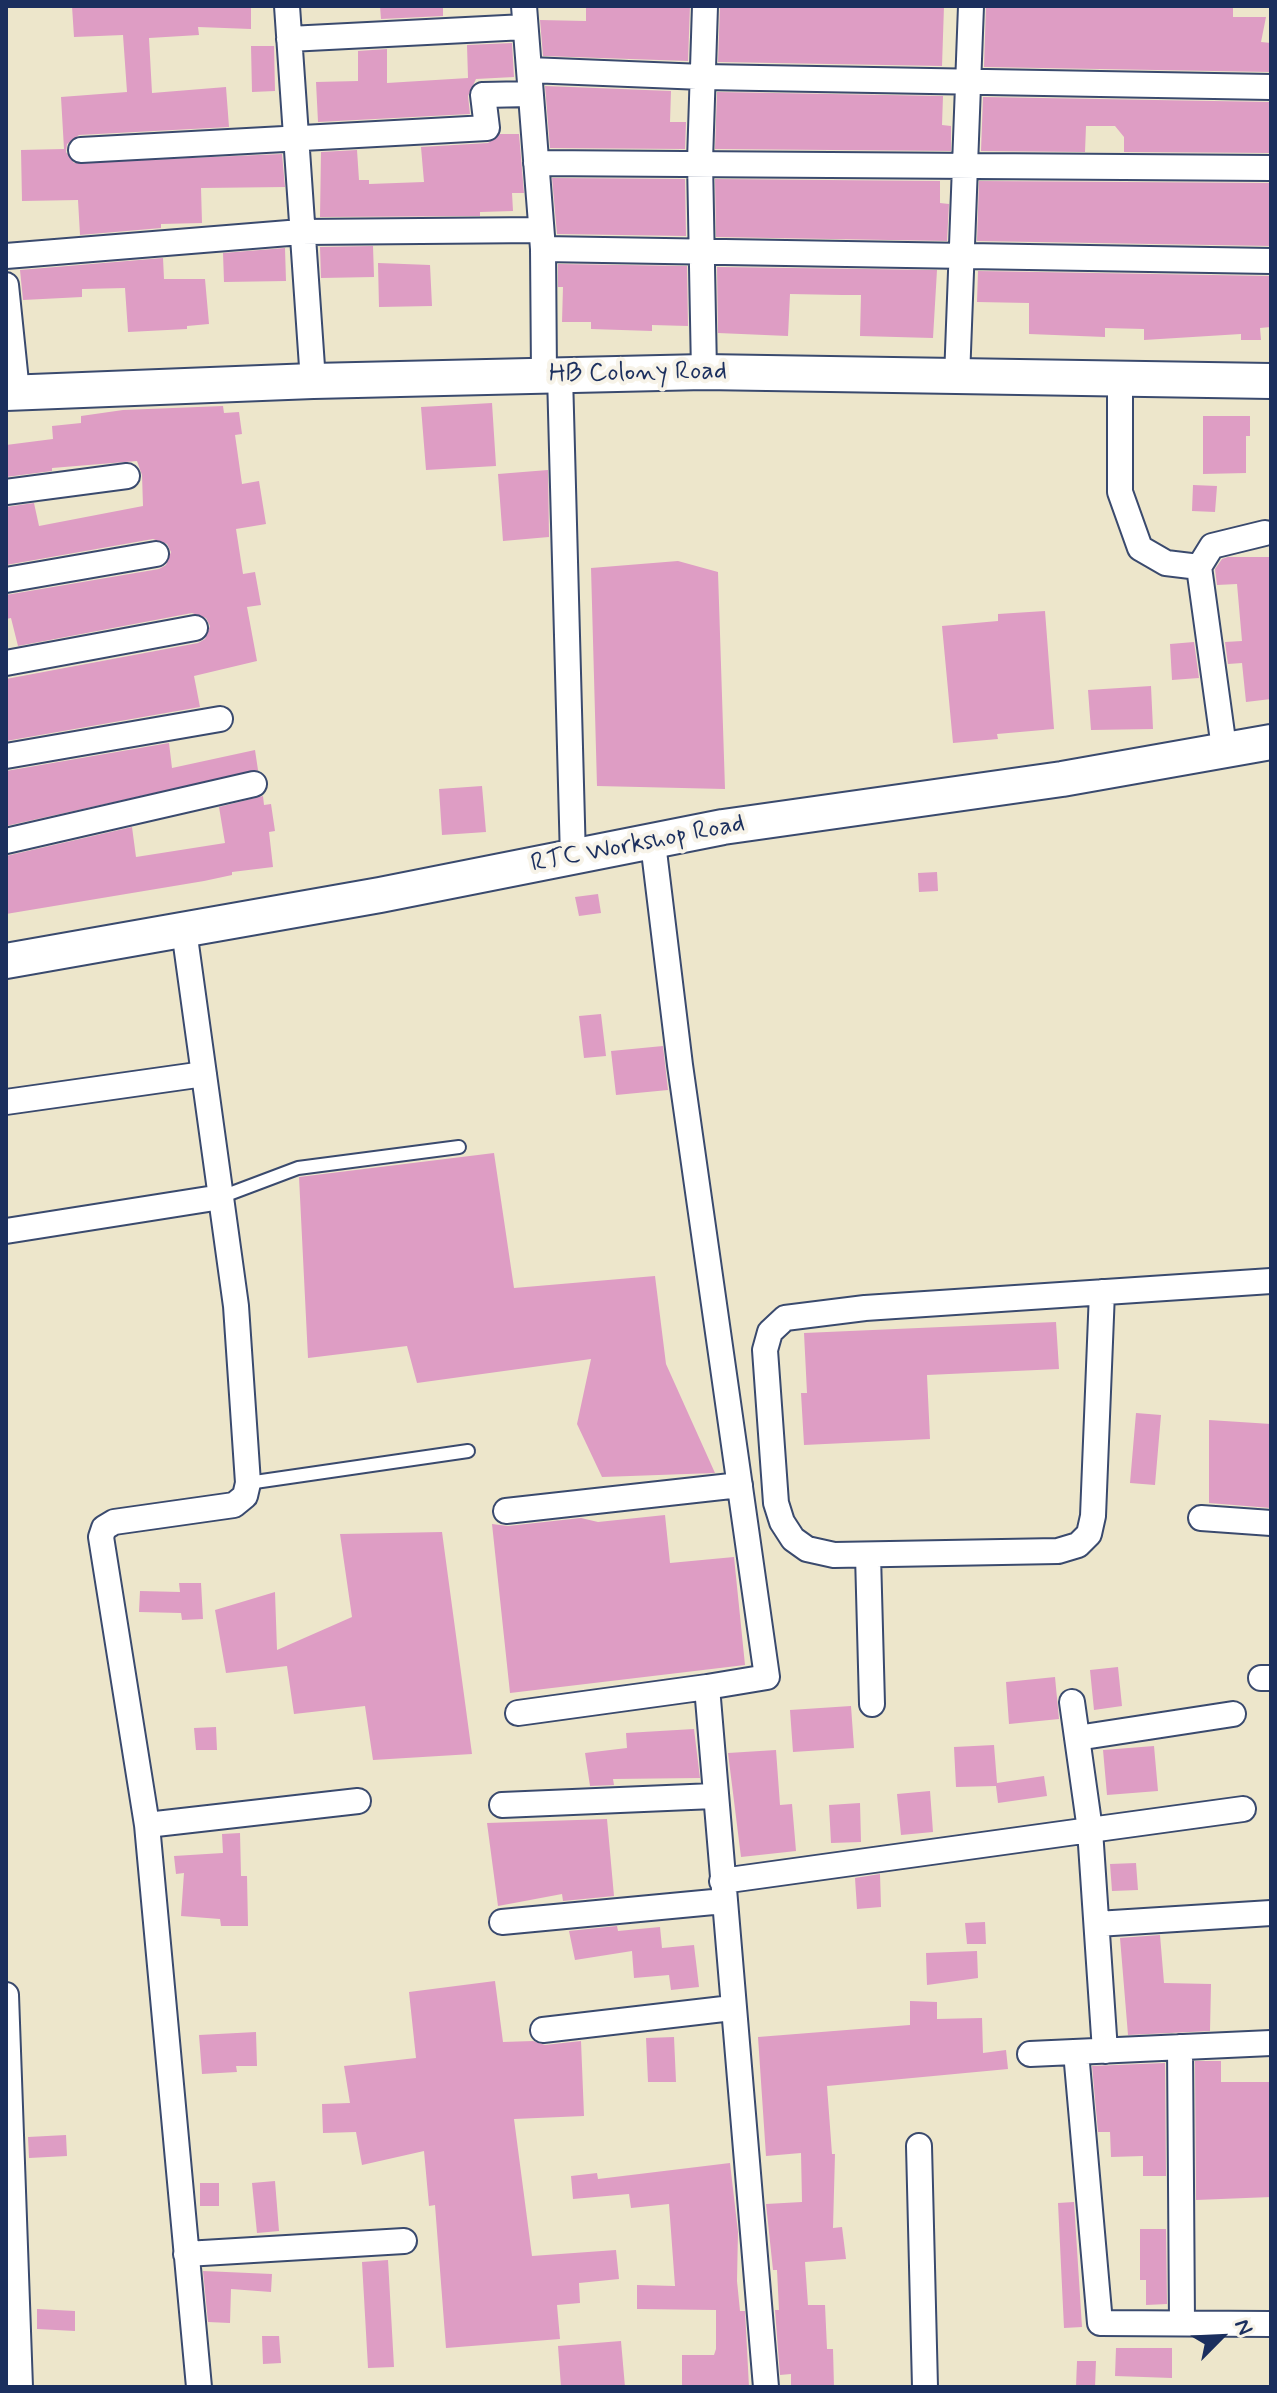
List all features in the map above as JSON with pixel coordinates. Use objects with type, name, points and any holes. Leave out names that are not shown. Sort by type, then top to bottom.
[{"type":"street","points":[[287,6],[313,381]]},
{"type":"street","points":[[704,372],[700,161],[705,6]]},
{"type":"street","points":[[957,378],[964,258],[971,6]]},
{"type":"street","points":[[289,39],[524,17],[552,375],[573,859]]},
{"type":"street","points":[[81,150],[296,141],[487,128],[483,95],[530,82],[703,77],[1271,87]]},
{"type":"street","points":[[536,163],[700,161],[966,168],[1271,168]]},
{"type":"street","points":[[6,256],[301,232],[542,239],[700,249],[964,258],[1271,261]]},
{"type":"street","points":[[6,285],[12,393]]},
{"type":"street","name":"HB Colony Road","points":[[12,393],[313,381],[704,372],[1271,381]]},
{"type":"street","points":[[1120,380],[1120,492],[1140,548],[1166,563],[1199,567]]},
{"type":"street","points":[[6,492],[127,476]]},
{"type":"street","points":[[1224,748],[1199,567],[1212,546],[1265,533]]},
{"type":"street","points":[[6,580],[156,554]]},
{"type":"street","points":[[6,663],[195,628]]},
{"type":"street","points":[[6,756],[220,719]]},
{"type":"street","name":"RTC Workshop Road","points":[[6,961],[573,859],[723,827],[1062,779],[1271,742]]},
{"type":"street","points":[[6,841],[254,784]]},
{"type":"street","points":[[518,1713],[767,1677],[680,1065],[653,843]]},
{"type":"street","points":[[184,930],[236,1306],[248,1483],[245,1496],[234,1505],[114,1522],[104,1528],[101,1537],[147,1825],[199,2387]]},
{"type":"street","points":[[6,1102],[204,1074]]},
{"type":"street","points":[[6,1231],[221,1197]]},
{"type":"street","points":[[1102,1292],[1093,1516],[1089,1534],[1078,1545],[1058,1551],[834,1555],[807,1549],[793,1539],[782,1522],[776,1503],[765,1350],[776,1323],[785,1318],[865,1308],[1102,1292],[1271,1281]]},
{"type":"street","points":[[506,1511],[740,1485]]},
{"type":"street","points":[[1201,1518],[1271,1523]]},
{"type":"street","points":[[868,1555],[872,1704]]},
{"type":"street","points":[[707,1687],[766,2387]]},
{"type":"street","points":[[1072,1702],[1090,1830],[1105,2051]]},
{"type":"street","points":[[1077,1738],[1233,1714]]},
{"type":"street","points":[[502,1805],[714,1796]]},
{"type":"street","points":[[147,1825],[358,1801]]},
{"type":"street","points":[[502,1922],[723,1891],[1090,1830],[1243,1809]]},
{"type":"street","points":[[1097,1924],[1271,1913]]},
{"type":"street","points":[[6,1995],[20,2387]]},
{"type":"street","points":[[543,2030],[732,2008]]},
{"type":"street","points":[[1030,2054],[1271,2043]]},
{"type":"street","points":[[1180,2047],[1182,2322]]},
{"type":"street","points":[[1076,2052],[1100,2323],[1271,2324]]},
{"type":"street","points":[[919,2146],[925,2387]]},
{"type":"street","points":[[186,2254],[404,2241]]},
{"type":"lane","points":[[221,1197],[298,1168],[459,1147]]},
{"type":"lane","points":[[248,1483],[468,1451]]},
{"type":"building","points":[[72,6],[251,6],[251,29],[198,27],[199,35],[149,38],[152,93],[226,87],[229,127],[79,135],[67,144],[66,152],[74,163],[282,154],[285,187],[201,188],[202,223],[161,224],[161,228],[80,235],[78,200],[22,201],[21,150],[64,149],[61,97],[127,92],[123,35],[74,37]]},
{"type":"building","points":[[380,6],[443,6],[443,16],[381,19]]},
{"type":"building","points":[[586,6],[690,6],[688,61],[543,56],[540,20],[586,21]]},
{"type":"building","points":[[720,6],[944,6],[942,66],[718,62]]},
{"type":"building","points":[[986,6],[1233,6],[1233,17],[1266,17],[1261,42],[1271,43],[1271,72],[984,67]]},
{"type":"building","points":[[512,43],[514,77],[476,79],[468,96],[470,114],[318,122],[316,82],[358,81],[358,51],[387,49],[387,83],[468,78],[467,45]]},
{"type":"building","points":[[251,46],[274,46],[275,91],[252,92]]},
{"type":"building","points":[[545,86],[671,91],[670,122],[686,122],[685,149],[550,148]]},
{"type":"building","points":[[717,92],[943,96],[942,125],[951,126],[951,151],[715,149]]},
{"type":"building","points":[[983,97],[1271,102],[1271,153],[1124,152],[1124,137],[1115,126],[1086,126],[1085,152],[981,151]]},
{"type":"building","points":[[500,134],[519,134],[524,193],[512,193],[513,211],[480,212],[480,216],[320,217],[321,152],[357,150],[359,180],[369,180],[369,184],[424,182],[421,147],[488,143]]},
{"type":"building","points":[[552,178],[685,179],[686,236],[557,234]]},
{"type":"building","points":[[715,179],[940,181],[940,203],[949,204],[947,241],[716,237]]},
{"type":"building","points":[[979,181],[1271,183],[1271,246],[977,241]]},
{"type":"building","points":[[373,246],[374,277],[321,278],[320,247]]},
{"type":"building","points":[[285,248],[286,281],[224,282],[223,253]]},
{"type":"building","points":[[163,258],[164,279],[205,279],[209,324],[187,326],[187,329],[128,332],[125,288],[82,289],[82,297],[23,300],[20,270]]},
{"type":"building","points":[[378,263],[430,265],[432,306],[379,307]]},
{"type":"building","points":[[558,264],[687,266],[688,326],[652,325],[652,331],[591,329],[591,322],[562,322],[563,287],[558,287]]},
{"type":"building","points":[[717,267],[937,270],[933,338],[860,336],[861,295],[790,294],[788,336],[718,333]]},
{"type":"building","points":[[978,271],[1271,276],[1271,327],[1260,328],[1261,340],[1241,340],[1241,334],[1144,340],[1144,329],[1105,328],[1105,337],[1029,334],[1029,303],[977,302]]},
{"type":"building","points":[[492,403],[496,466],[426,470],[421,407]]},
{"type":"building","points":[[223,406],[224,413],[239,412],[242,434],[235,435],[242,484],[259,481],[266,524],[236,529],[243,574],[255,572],[261,605],[247,607],[257,661],[194,676],[200,707],[6,741],[6,679],[198,643],[205,639],[210,626],[206,618],[192,613],[18,646],[11,618],[6,619],[6,595],[159,569],[166,565],[171,552],[167,544],[153,539],[6,565],[6,507],[34,503],[39,526],[143,506],[142,475],[137,461],[52,468],[52,471],[6,477],[6,445],[53,439],[52,426],[81,423],[81,416],[123,410]]},
{"type":"building","points":[[1203,416],[1250,416],[1250,436],[1246,436],[1246,473],[1203,474]]},
{"type":"building","points":[[548,470],[549,537],[503,541],[498,474]]},
{"type":"building","points":[[1193,485],[1217,486],[1215,512],[1192,511]]},
{"type":"building","points":[[1271,557],[1271,699],[1246,702],[1242,663],[1228,664],[1225,642],[1242,641],[1237,584],[1217,585],[1215,569],[1222,559]]},
{"type":"building","points":[[678,561],[718,572],[725,789],[597,786],[591,568]]},
{"type":"building","points":[[1045,611],[1054,729],[997,734],[998,739],[953,743],[942,626],[998,621],[998,614]]},
{"type":"building","points":[[1194,642],[1199,678],[1172,680],[1170,644]]},
{"type":"building","points":[[1151,686],[1153,729],[1091,730],[1088,690]]},
{"type":"building","points":[[169,743],[172,768],[255,750],[258,770],[6,826],[6,771]]},
{"type":"building","points":[[482,786],[486,832],[442,835],[439,789]]},
{"type":"building","points":[[263,796],[264,805],[271,804],[275,831],[269,832],[273,867],[6,914],[6,856],[132,827],[136,857],[225,843],[219,807]]},
{"type":"building","points":[[937,872],[938,891],[919,892],[918,873]]},
{"type":"building","points":[[598,894],[601,913],[579,916],[575,897]]},
{"type":"building","points":[[601,1014],[606,1056],[584,1058],[579,1016]]},
{"type":"building","points":[[663,1046],[668,1090],[616,1095],[611,1051]]},
{"type":"building","points":[[494,1153],[514,1288],[655,1276],[666,1364],[715,1473],[602,1477],[577,1424],[591,1359],[417,1383],[407,1346],[308,1358],[299,1177]]},
{"type":"building","points":[[1056,1322],[1059,1369],[927,1375],[930,1439],[804,1445],[801,1393],[807,1393],[804,1333]]},
{"type":"building","points":[[1136,1413],[1161,1415],[1155,1485],[1130,1483]]},
{"type":"building","points":[[1209,1420],[1271,1424],[1271,1508],[1209,1503]]},
{"type":"building","points":[[665,1515],[670,1563],[734,1557],[745,1665],[510,1693],[492,1524],[508,1526],[581,1518],[598,1522]]},
{"type":"building","points":[[442,1532],[472,1754],[373,1760],[365,1706],[294,1714],[287,1666],[226,1673],[215,1610],[275,1592],[277,1650],[352,1617],[340,1534]]},
{"type":"building","points":[[179,1583],[201,1583],[203,1619],[182,1620],[181,1613],[139,1612],[140,1591],[180,1592]]},
{"type":"building","points":[[1118,1667],[1122,1706],[1094,1710],[1090,1670]]},
{"type":"building","points":[[1055,1677],[1059,1719],[1009,1724],[1006,1682]]},
{"type":"building","points":[[851,1706],[854,1748],[793,1752],[790,1710]]},
{"type":"building","points":[[216,1727],[217,1750],[196,1750],[194,1728]]},
{"type":"building","points":[[694,1729],[700,1778],[613,1779],[614,1785],[590,1786],[585,1753],[627,1748],[626,1733]]},
{"type":"building","points":[[994,1745],[997,1783],[1044,1776],[1047,1796],[998,1803],[996,1786],[956,1787],[954,1747]]},
{"type":"building","points":[[1154,1746],[1158,1791],[1107,1795],[1103,1750]]},
{"type":"building","points":[[776,1750],[780,1805],[792,1804],[796,1851],[741,1857],[728,1753]]},
{"type":"building","points":[[930,1791],[933,1832],[901,1835],[897,1794]]},
{"type":"building","points":[[860,1803],[861,1842],[831,1843],[829,1805]]},
{"type":"building","points":[[607,1819],[614,1896],[563,1901],[562,1894],[498,1906],[487,1823]]},
{"type":"building","points":[[240,1833],[241,1876],[247,1876],[248,1926],[221,1926],[220,1919],[181,1916],[184,1873],[176,1874],[174,1856],[223,1853],[222,1834]]},
{"type":"building","points":[[1136,1863],[1138,1890],[1112,1891],[1110,1864]]},
{"type":"building","points":[[880,1874],[881,1907],[857,1909],[855,1878]]},
{"type":"building","points":[[985,1922],[986,1944],[967,1944],[965,1923]]},
{"type":"building","points":[[617,1926],[618,1931],[660,1927],[662,1948],[694,1945],[699,1987],[671,1990],[669,1975],[634,1978],[632,1951],[575,1960],[569,1931]]},
{"type":"building","points":[[1160,1935],[1164,1983],[1211,1984],[1210,2031],[1128,2035],[1120,1938]]},
{"type":"building","points":[[977,1951],[978,1978],[927,1985],[926,1953]]},
{"type":"building","points":[[495,1981],[503,2042],[533,2041],[545,2045],[581,2041],[584,2116],[514,2119],[532,2256],[616,2250],[619,2279],[579,2283],[580,2303],[557,2305],[560,2339],[446,2348],[435,2205],[429,2206],[424,2151],[362,2165],[356,2132],[323,2133],[322,2104],[350,2103],[344,2066],[416,2058],[409,1992]]},
{"type":"building","points":[[910,2001],[937,2002],[937,2019],[982,2018],[983,2053],[1006,2050],[1008,2069],[827,2086],[832,2154],[835,2154],[833,2228],[842,2227],[846,2259],[805,2262],[808,2305],[825,2305],[827,2349],[833,2349],[834,2387],[791,2387],[791,2374],[780,2375],[775,2310],[779,2310],[777,2270],[773,2270],[766,2204],[802,2202],[801,2153],[766,2156],[758,2037],[910,2025]]},
{"type":"building","points":[[256,2032],[257,2066],[236,2066],[237,2072],[202,2074],[199,2035]]},
{"type":"building","points":[[674,2037],[676,2082],[648,2082],[646,2038]]},
{"type":"building","points":[[1195,2061],[1221,2061],[1221,2082],[1271,2082],[1271,2197],[1196,2200]]},
{"type":"building","points":[[1165,2063],[1166,2176],[1143,2176],[1143,2156],[1111,2157],[1110,2132],[1098,2132],[1092,2066]]},
{"type":"building","points":[[66,2135],[67,2156],[29,2158],[28,2137]]},
{"type":"building","points":[[730,2163],[738,2232],[737,2281],[740,2311],[745,2311],[749,2387],[682,2387],[682,2355],[714,2355],[716,2310],[637,2309],[637,2285],[675,2286],[669,2204],[631,2208],[629,2194],[573,2199],[571,2176],[597,2173],[598,2179]]},
{"type":"building","points":[[275,2181],[279,2231],[257,2233],[252,2183]]},
{"type":"building","points":[[200,2183],[219,2183],[219,2206],[200,2206]]},
{"type":"building","points":[[1074,2202],[1082,2327],[1064,2328],[1058,2203]]},
{"type":"building","points":[[1140,2229],[1166,2229],[1167,2304],[1146,2305],[1146,2280],[1140,2280]]},
{"type":"building","points":[[388,2260],[394,2367],[368,2368],[362,2262]]},
{"type":"building","points":[[203,2271],[272,2274],[271,2292],[231,2289],[230,2323],[208,2322]]},
{"type":"building","points":[[37,2309],[75,2311],[75,2331],[37,2329]]},
{"type":"building","points":[[262,2336],[279,2336],[281,2363],[263,2364]]},
{"type":"building","points":[[621,2341],[625,2387],[561,2387],[558,2346]]},
{"type":"building","points":[[1116,2348],[1172,2348],[1172,2378],[1115,2376]]},
{"type":"building","points":[[1077,2361],[1096,2361],[1095,2387],[1076,2387]]}]
